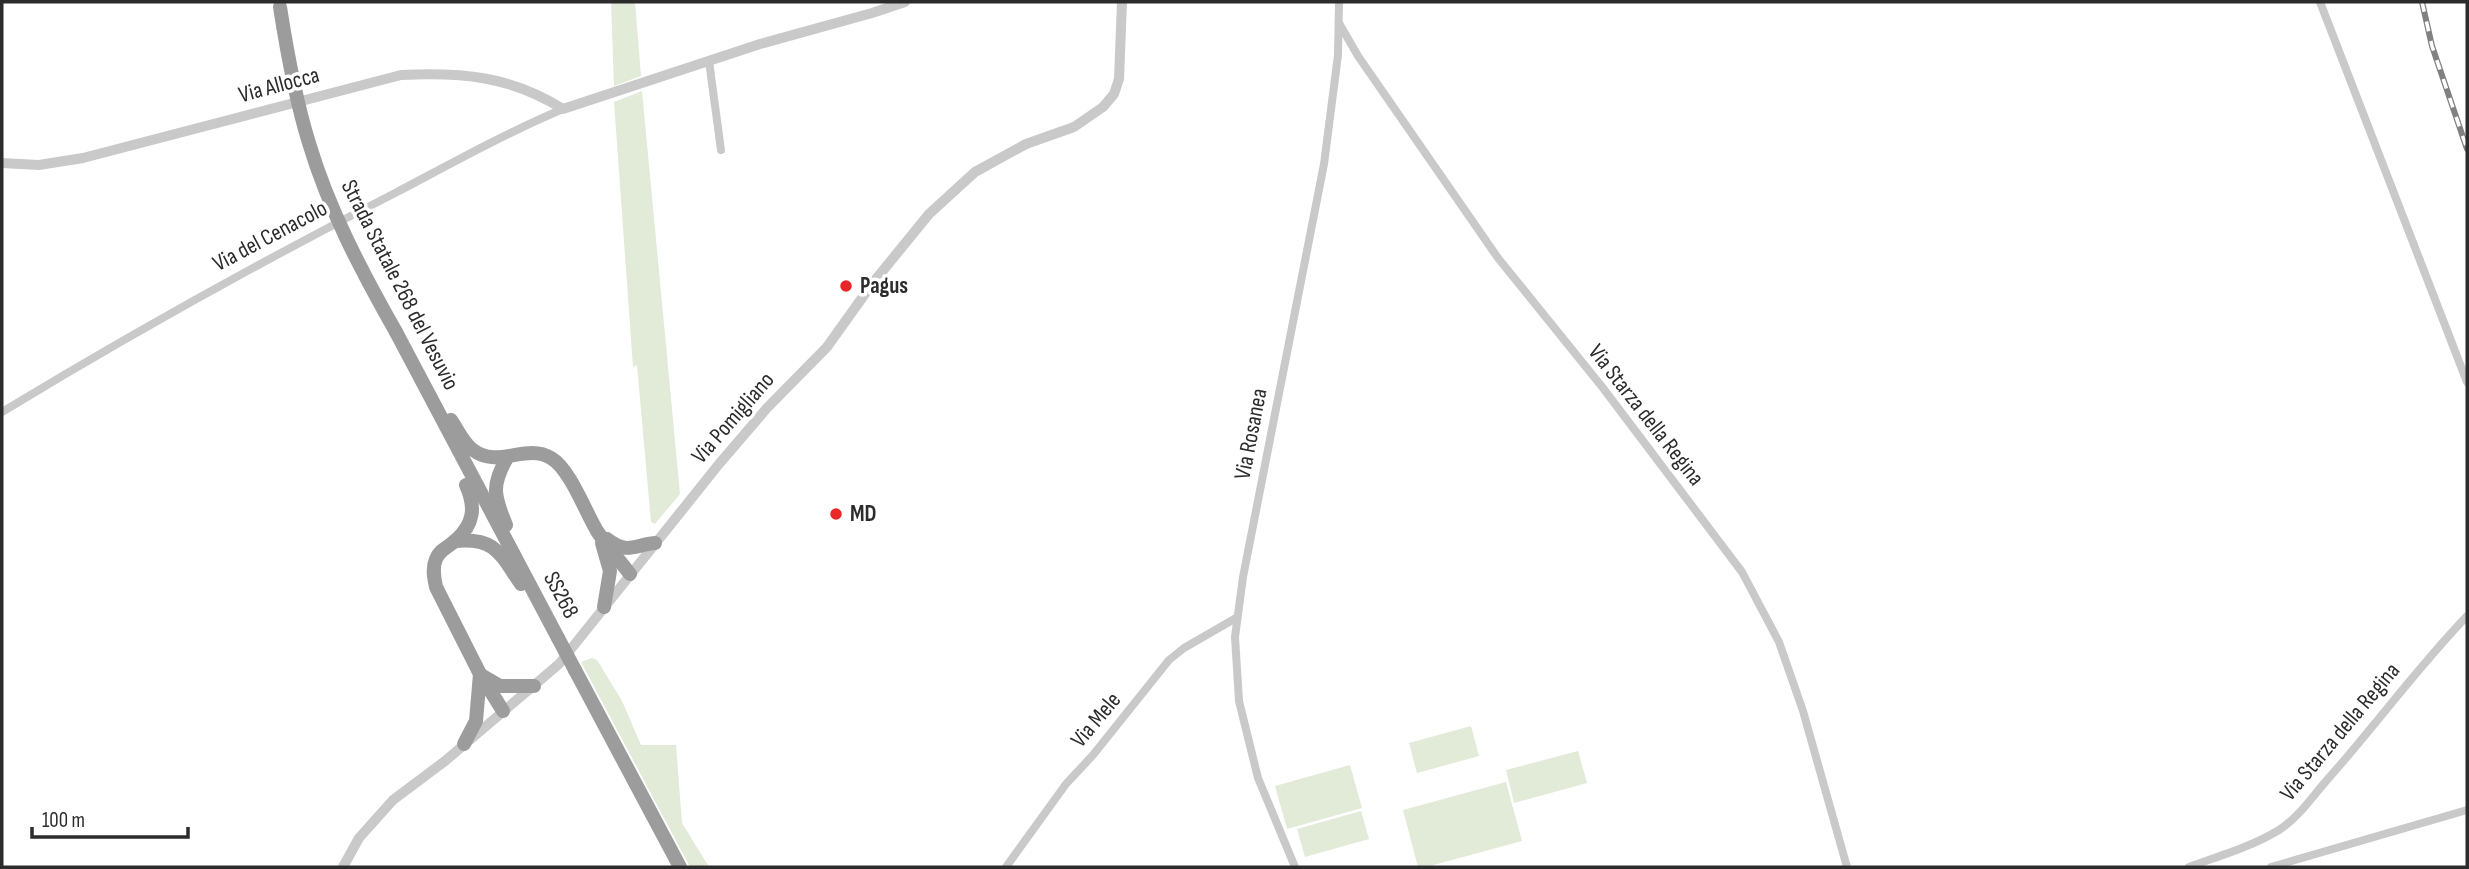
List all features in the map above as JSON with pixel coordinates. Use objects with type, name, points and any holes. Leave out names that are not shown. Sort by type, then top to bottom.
[{"type":"highway","name":"Strada Statale 268 del Vesuvio","points":[[279,4],[291,75],[320,176],[347,240],[523,573]]},
{"type":"highway","points":[[422,383],[440,403],[465,443],[474,451],[488,457],[539,453],[553,458],[562,468],[598,531],[630,574]]},
{"type":"highway","points":[[439,415],[472,501],[470,523],[455,541],[442,550],[436,559],[433,574],[436,587],[480,674],[503,711]]},
{"type":"highway","points":[[508,457],[498,474],[495,494],[523,573]]},
{"type":"highway","points":[[598,531],[617,546],[627,549],[655,543]]},
{"type":"highway","points":[[598,531],[610,570],[604,607]]},
{"type":"highway","points":[[455,541],[479,540],[499,551],[546,616]]},
{"type":"highway","name":"SS268","points":[[523,573],[680,867]]},
{"type":"highway","points":[[480,674],[500,686],[534,686]]},
{"type":"highway","points":[[464,744],[476,720],[480,674]]},
{"type":"street","points":[[563,109],[709,61],[905,2]]},
{"type":"street","name":"Via Pomigliano","points":[[343,867],[359,838],[393,800],[559,664],[767,408],[827,347],[872,284],[929,214],[982,168],[1026,144],[1074,127],[1103,107],[1114,94],[1119,79],[1122,2]]},
{"type":"street","name":"Via Rosanea","points":[[1295,867],[1258,778],[1244,723],[1234,658],[1236,618],[1324,164],[1338,55],[1339,2]]},
{"type":"street","points":[[2320,2],[2467,382]]},
{"type":"street","name":"Via Starza della Regina","points":[[1339,23],[1358,56],[1498,258],[1603,387],[1742,572],[1779,642],[1799,699],[1847,867]]},
{"type":"street","points":[[709,61],[721,150]]},
{"type":"street","name":"Via Allocca","points":[[2,163],[39,165],[83,158],[401,75],[449,73],[492,79],[538,93],[563,109]]},
{"type":"street","name":"Via del Cenacolo","points":[[2,412],[202,294],[534,121],[563,109]]},
{"type":"street","name":"Via Starza della Regina","points":[[2189,867],[2239,849],[2292,820],[2350,755],[2427,659],[2467,616]]},
{"type":"street","name":"Via Mele","points":[[1006,867],[1066,783],[1093,755],[1169,660],[1184,648],[1236,618]]},
{"type":"street","points":[[2271,867],[2467,810]]},
{"type":"green space","points":[[611,2],[635,2],[641,76],[614,86]]},
{"type":"green space","points":[[642,91],[680,494],[655,524],[651,522],[637,365],[633,367],[614,102]]},
{"type":"green space","points":[[592,658],[597,660],[622,701],[641,745],[676,745],[682,823],[709,867],[690,867],[581,662]]},
{"type":"green space","points":[[1471,726],[1479,756],[1417,773],[1409,743]]},
{"type":"green space","points":[[1578,751],[1587,783],[1514,803],[1506,770]]},
{"type":"green space","points":[[1350,765],[1362,808],[1287,829],[1275,786]]},
{"type":"green space","points":[[1506,782],[1522,841],[1418,867],[1403,810]]},
{"type":"green space","points":[[1361,811],[1369,839],[1305,857],[1297,829]]},
{"type":"railway","points":[[2422,2],[2432,46],[2467,149]]},
{"type":"place","name":"Pagus","points":[[846,286]]},
{"type":"place","name":"MD","points":[[836,514]]}]
